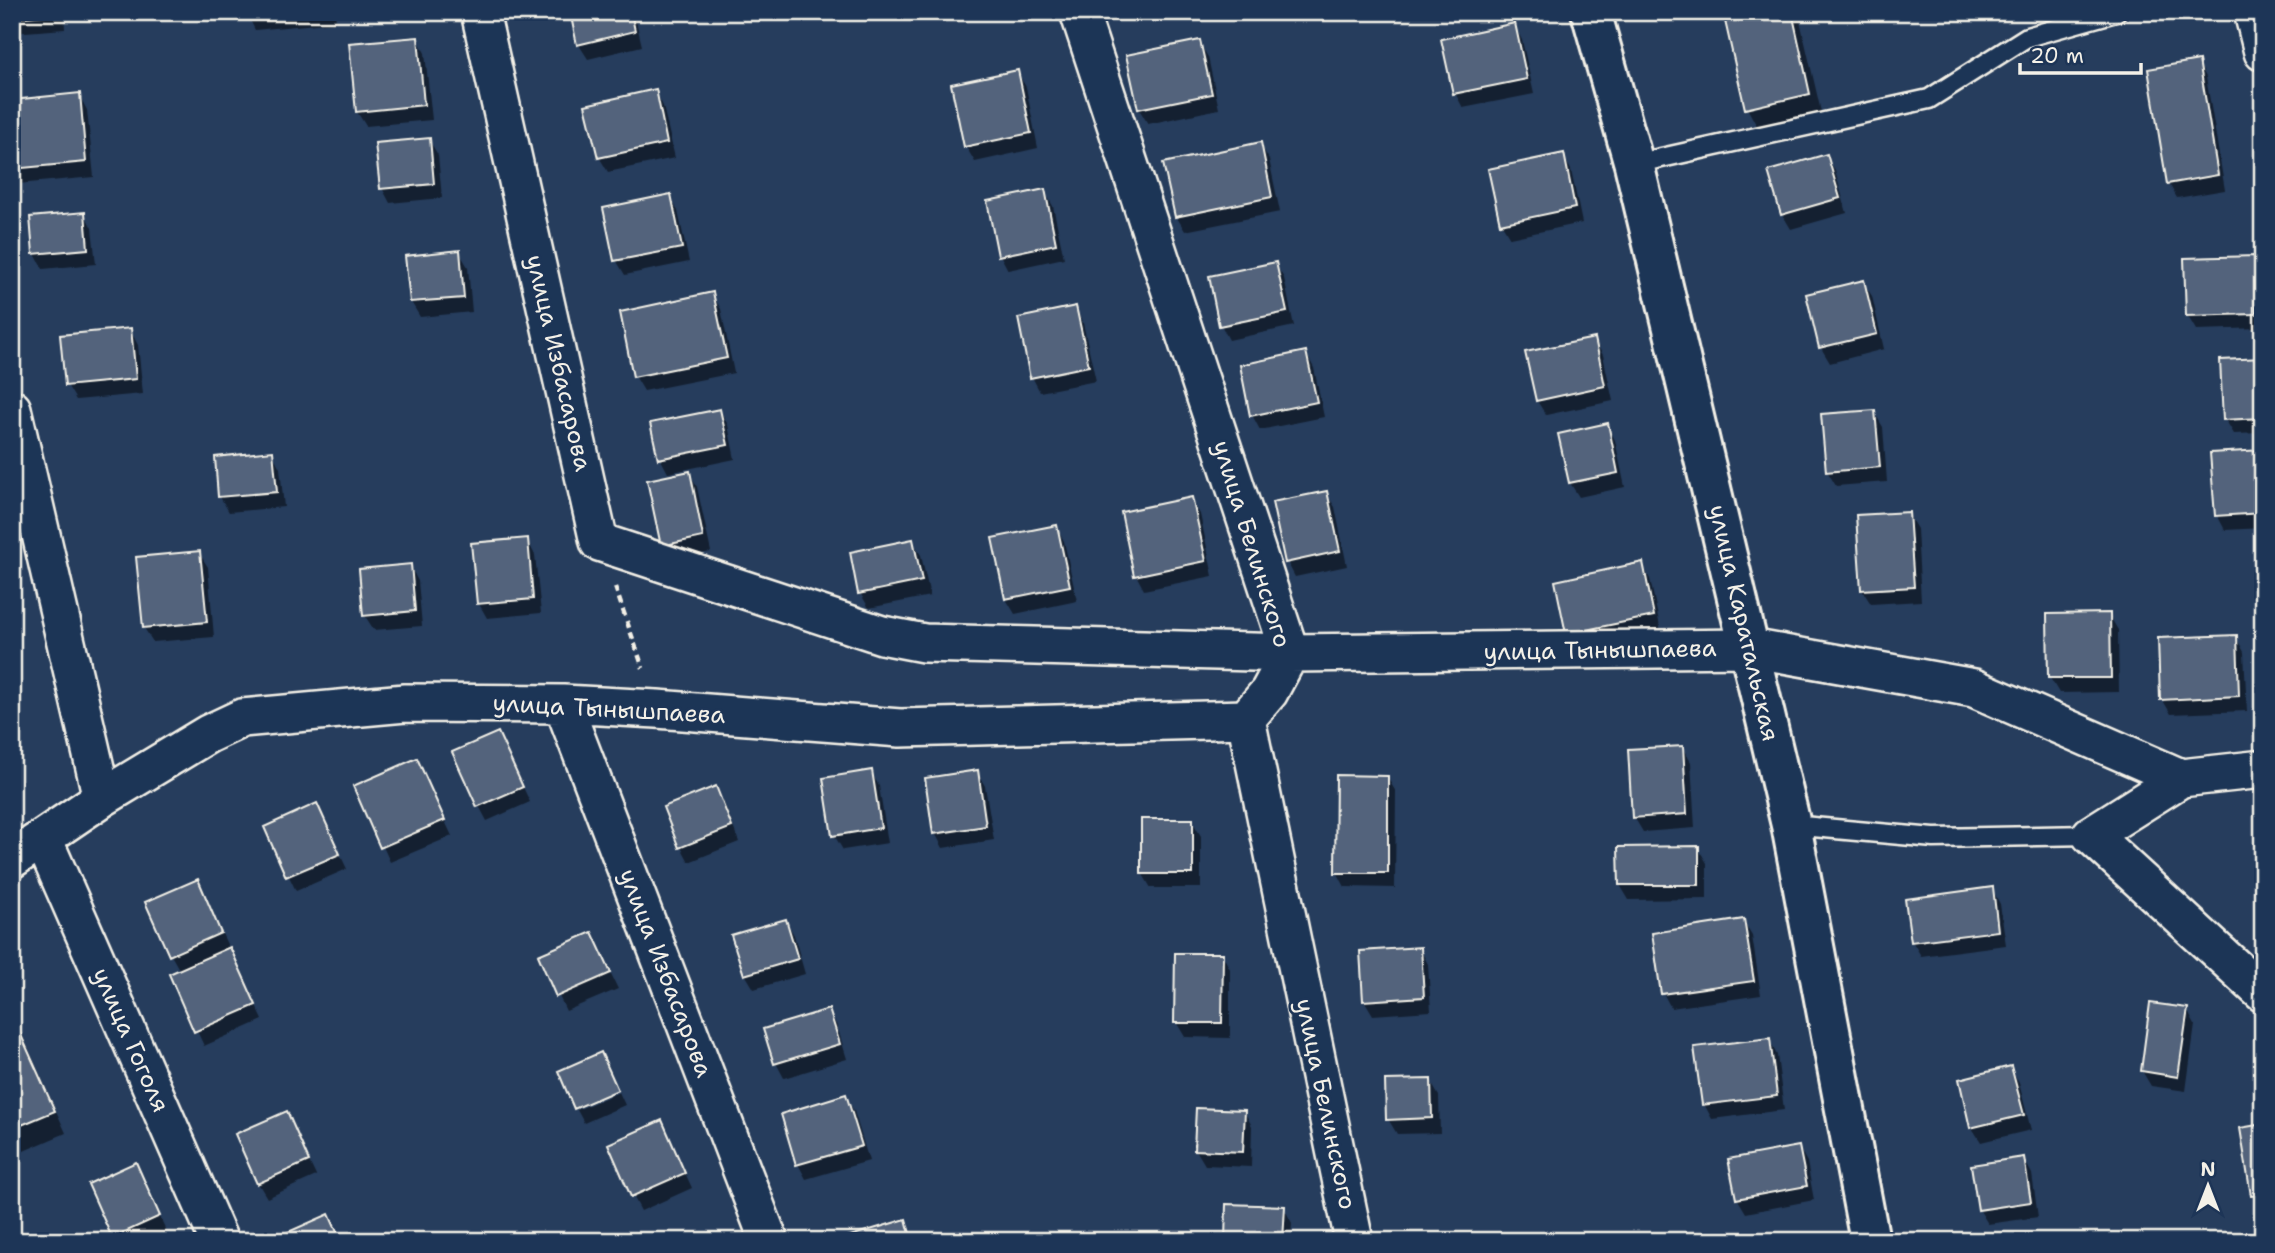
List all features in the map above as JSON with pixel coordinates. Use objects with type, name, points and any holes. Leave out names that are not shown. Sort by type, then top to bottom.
[{"type":"street","name":"улица Избасарова","points":[[480,12],[599,542]]},
{"type":"street","name":"улица Белинского","points":[[1079,12],[1290,653],[1269,692],[1246,719],[1354,1241]]},
{"type":"street","name":"улица Каратальская","points":[[1591,12],[1634,164],[1791,825],[1870,1241]]},
{"type":"street","points":[[2253,12],[2263,52]]},
{"type":"street","points":[[12,409],[102,798]]},
{"type":"street","name":"улица Тынышпаева","points":[[599,542],[881,635],[924,643],[1290,653],[1750,648],[1974,688],[2181,778]]},
{"type":"street","name":"улица Тынышпаева","points":[[12,859],[102,798],[208,734],[242,718],[405,703],[563,704],[900,728],[1246,719]]},
{"type":"street","name":"улица Избасарова","points":[[563,704],[769,1241]]},
{"type":"street","points":[[2263,769],[2181,778],[2091,835],[2263,993]]},
{"type":"street","name":"улица Гоголя","points":[[43,839],[219,1241]]},
{"type":"lane","points":[[1634,164],[1929,99],[2027,37],[2116,12]]},
{"type":"lane","points":[[1791,825],[1934,838],[2091,835]]},
{"type":"path","points":[[599,542],[657,709]]},
{"type":"building","points":[[12,12],[58,12],[58,14],[12,18]]},
{"type":"building","points":[[244,12],[276,12],[244,15]]},
{"type":"building","points":[[570,12],[631,12],[635,31],[577,45]]},
{"type":"building","points":[[1723,12],[1792,12],[1810,94],[1745,109]]},
{"type":"building","points":[[1515,23],[1527,79],[1453,94],[1441,39]]},
{"type":"building","points":[[418,37],[424,105],[356,112],[349,43]]},
{"type":"building","points":[[1200,40],[1212,94],[1138,109],[1126,55]]},
{"type":"building","points":[[2199,60],[2218,175],[2167,184],[2148,69]]},
{"type":"building","points":[[1018,70],[1031,133],[964,147],[951,84]]},
{"type":"building","points":[[656,89],[667,143],[598,158],[585,105]]},
{"type":"building","points":[[80,93],[86,162],[12,169],[12,100]]},
{"type":"building","points":[[430,138],[434,184],[380,189],[375,143]]},
{"type":"building","points":[[1261,142],[1272,197],[1175,217],[1163,163]]},
{"type":"building","points":[[1564,153],[1575,208],[1500,224],[1488,169]]},
{"type":"building","points":[[1827,154],[1840,198],[1781,215],[1768,171]]},
{"type":"building","points":[[1045,189],[1056,244],[998,256],[987,201]]},
{"type":"building","points":[[671,194],[682,248],[614,261],[603,208]]},
{"type":"building","points":[[85,212],[88,249],[33,254],[30,217]]},
{"type":"building","points":[[460,250],[464,298],[410,302],[405,256]]},
{"type":"building","points":[[2255,256],[2256,314],[2186,316],[2184,258]]},
{"type":"building","points":[[1276,262],[1287,312],[1219,326],[1209,276]]},
{"type":"building","points":[[1864,280],[1877,334],[1819,348],[1806,294]]},
{"type":"building","points":[[713,292],[727,358],[633,377],[620,312]]},
{"type":"building","points":[[1076,306],[1089,366],[1030,378],[1018,318]]},
{"type":"building","points":[[131,328],[136,379],[65,386],[60,335]]},
{"type":"building","points":[[1595,338],[1605,386],[1536,401],[1525,352]]},
{"type":"building","points":[[1306,351],[1317,402],[1250,416],[1240,365]]},
{"type":"building","points":[[2263,358],[2263,418],[2223,420],[2220,360]]},
{"type":"building","points":[[720,409],[728,445],[658,459],[650,423]]},
{"type":"building","points":[[1875,410],[1880,467],[1826,472],[1821,414]]},
{"type":"building","points":[[1608,423],[1618,473],[1569,483],[1558,434]]},
{"type":"building","points":[[2263,450],[2263,513],[2215,516],[2210,453]]},
{"type":"building","points":[[273,451],[277,492],[218,497],[215,457]]},
{"type":"building","points":[[690,471],[703,537],[661,546],[647,480]]},
{"type":"building","points":[[1327,491],[1340,551],[1285,563],[1272,502]]},
{"type":"building","points":[[1192,497],[1206,561],[1134,576],[1121,512]]},
{"type":"building","points":[[1909,512],[1914,587],[1861,590],[1856,515]]},
{"type":"building","points":[[1057,525],[1070,586],[1005,599],[992,538]]},
{"type":"building","points":[[528,538],[533,599],[477,604],[471,543]]},
{"type":"building","points":[[913,539],[922,581],[858,594],[850,552]]},
{"type":"building","points":[[2263,548],[2263,598],[2259,597]]},
{"type":"building","points":[[200,551],[207,622],[143,628],[136,557]]},
{"type":"building","points":[[1643,562],[1654,616],[1566,634],[1555,581]]},
{"type":"building","points":[[411,564],[415,611],[363,616],[359,569]]},
{"type":"building","points":[[2110,613],[2111,678],[2048,678],[2047,614]]},
{"type":"building","points":[[2237,635],[2239,696],[2160,700],[2158,638]]},
{"type":"building","points":[[498,732],[523,787],[477,807],[452,752]]},
{"type":"building","points":[[1683,746],[1687,814],[1632,818],[1628,749]]},
{"type":"building","points":[[417,758],[445,820],[380,848],[353,786]]},
{"type":"building","points":[[872,770],[881,828],[832,836],[823,778]]},
{"type":"building","points":[[978,770],[986,826],[933,834],[925,778]]},
{"type":"building","points":[[1336,775],[1388,776],[1388,873],[1335,873]]},
{"type":"building","points":[[716,786],[732,827],[679,848],[663,807]]},
{"type":"building","points":[[317,803],[340,854],[286,877],[264,827]]},
{"type":"building","points":[[1141,819],[1193,819],[1193,874],[1141,874]]},
{"type":"building","points":[[1699,846],[1699,885],[1619,885],[1618,847]]},
{"type":"building","points":[[198,879],[221,933],[169,956],[145,902]]},
{"type":"building","points":[[1993,887],[1998,931],[1911,942],[1905,899]]},
{"type":"building","points":[[786,919],[798,959],[744,975],[731,935]]},
{"type":"building","points":[[1744,919],[1754,981],[1661,994],[1652,933]]},
{"type":"building","points":[[592,932],[611,973],[556,997],[538,955]]},
{"type":"building","points":[[230,947],[256,1005],[194,1032],[169,974]]},
{"type":"building","points":[[1421,947],[1424,997],[1363,1001],[1360,951]]},
{"type":"building","points":[[1175,953],[1223,953],[1222,1023],[1174,1023]]},
{"type":"building","points":[[2150,1003],[2188,1008],[2178,1077],[2141,1071]]},
{"type":"building","points":[[829,1009],[840,1044],[774,1064],[763,1029]]},
{"type":"building","points":[[12,1015],[55,1111],[12,1129]]},
{"type":"building","points":[[1770,1038],[1777,1096],[1702,1105],[1694,1047]]},
{"type":"building","points":[[601,1052],[618,1090],[574,1109],[558,1071]]},
{"type":"building","points":[[2011,1066],[2024,1115],[1970,1128],[1959,1079]]},
{"type":"building","points":[[1431,1079],[1432,1118],[1386,1120],[1385,1080]]},
{"type":"building","points":[[846,1094],[862,1146],[796,1165],[781,1114]]},
{"type":"building","points":[[1196,1108],[1245,1110],[1243,1152],[1194,1150]]},
{"type":"building","points":[[287,1111],[309,1161],[257,1184],[235,1134]]},
{"type":"building","points":[[662,1120],[685,1173],[631,1197],[608,1144]]},
{"type":"building","points":[[2263,1124],[2263,1195],[2251,1196],[2240,1128]]},
{"type":"building","points":[[1799,1146],[1807,1186],[1736,1199],[1728,1159]]},
{"type":"building","points":[[2024,1157],[2031,1202],[1978,1210],[1971,1165]]},
{"type":"building","points":[[136,1162],[160,1216],[112,1238],[88,1184]]},
{"type":"building","points":[[1226,1204],[1285,1206],[1283,1241],[1225,1241]]},
{"type":"building","points":[[329,1214],[341,1241],[281,1241],[279,1236]]},
{"type":"building","points":[[906,1219],[912,1241],[837,1241],[837,1240]]}]
